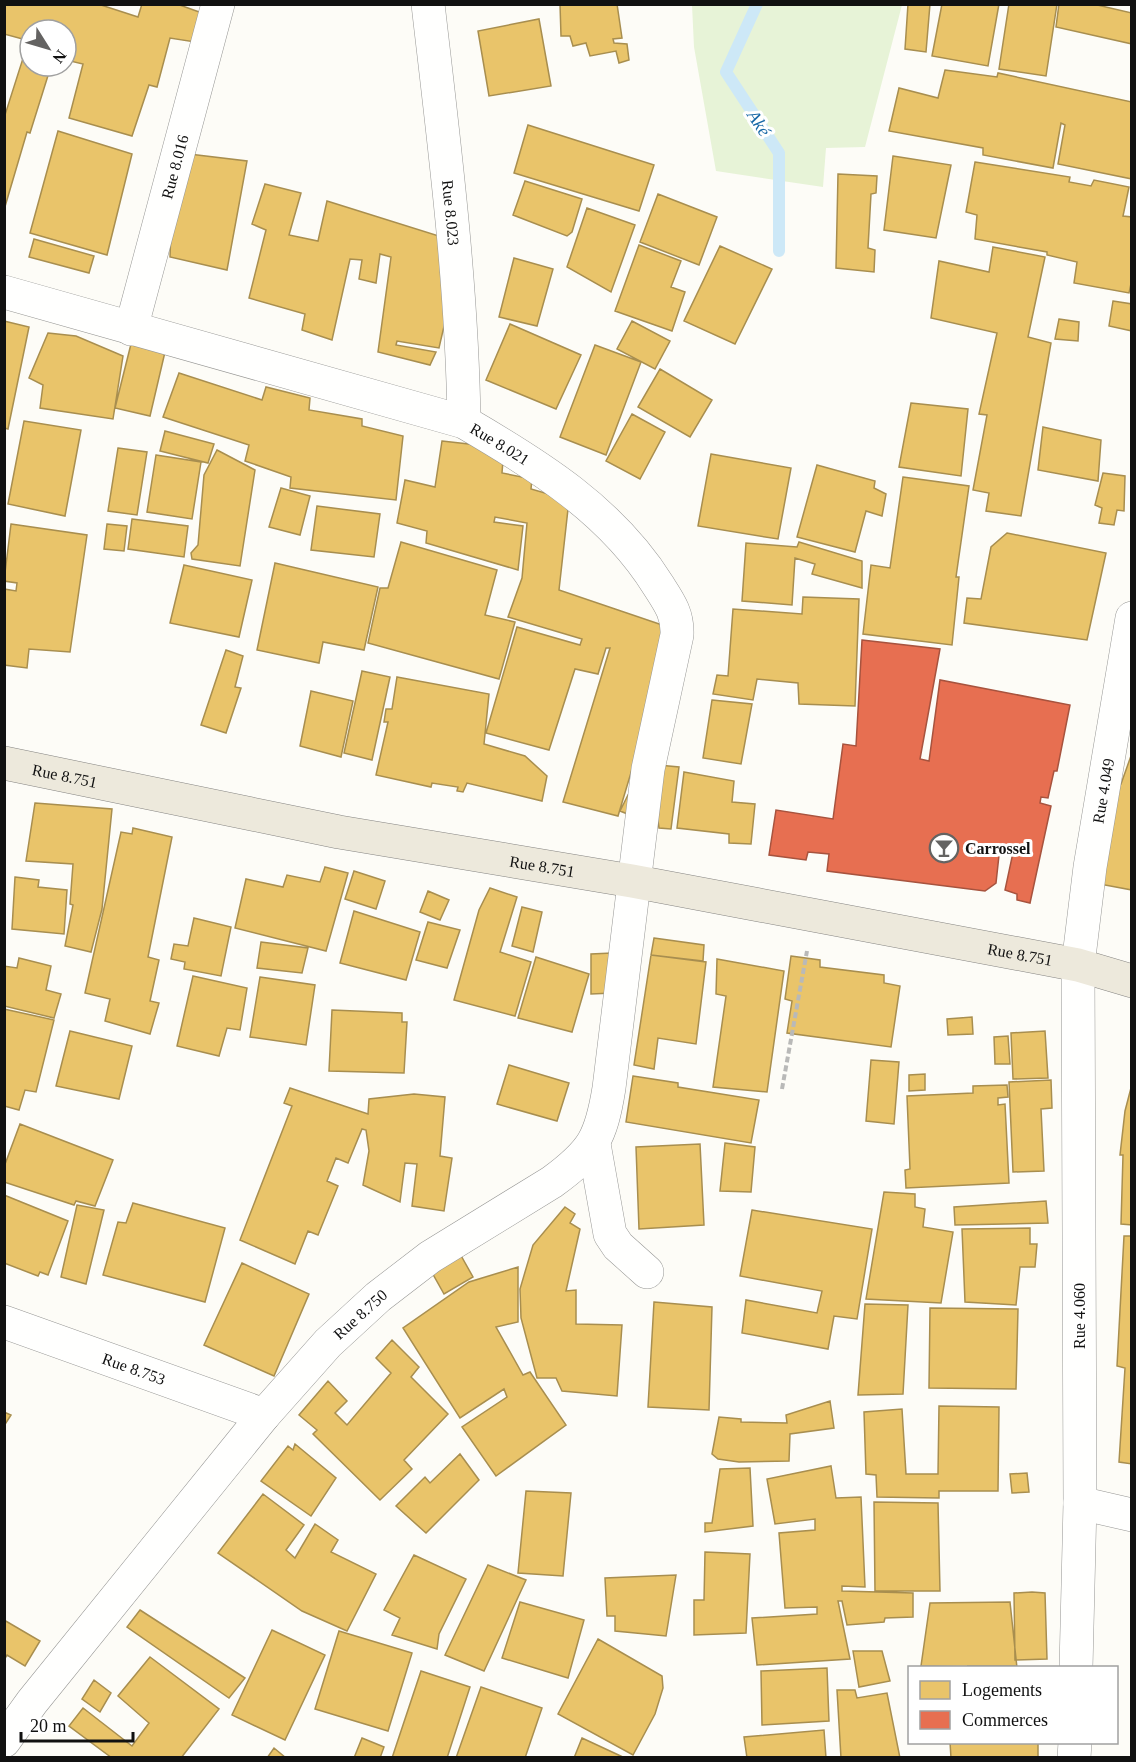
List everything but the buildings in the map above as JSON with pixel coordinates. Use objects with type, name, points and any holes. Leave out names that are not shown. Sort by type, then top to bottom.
[{"type":"main road","name":"Rue 8.751","points":[[4,763],[339,832],[632,881],[1078,965],[1131,981]]},
{"type":"street","name":"Rue 8.016","points":[[131,329],[218,4]]},
{"type":"street","name":"Rue 8.023","points":[[428,4],[445,148],[463,340],[464,422]]},
{"type":"street","name":"Rue 8.021","points":[[4,292],[464,422],[531,461],[568,488],[643,560],[674,609],[677,621],[677,635],[648,769],[632,881]]},
{"type":"street","name":"Rue 4.049","points":[[1078,965],[1090,867],[1128,652],[1131,618]]},
{"type":"street","name":"Rue 8.750","points":[[4,1741],[39,1693],[264,1415],[328,1343],[378,1297],[430,1257],[552,1182],[572,1168],[594,1144],[604,1117],[609,1088],[632,881]]},
{"type":"street","name":"Rue 4.060","points":[[1076,1666],[1080,1503],[1078,965]]},
{"type":"street","points":[[594,1144],[610,1234],[618,1246],[647,1272]]},
{"type":"street","name":"Rue 8.753","points":[[4,1322],[264,1415]]},
{"type":"street","points":[[1080,1503],[1131,1515]]},
{"type":"path","points":[[782,1089],[814,916]]},
{"type":"green space","points":[[692,5],[902,5],[865,147],[826,148],[823,187],[716,171],[694,47]]},
{"type":"waterway","name":"Aké","points":[[757,4],[726,72],[779,153],[779,251]]},
{"type":"place","name":"Carrossel","points":[[944,848]]}]
